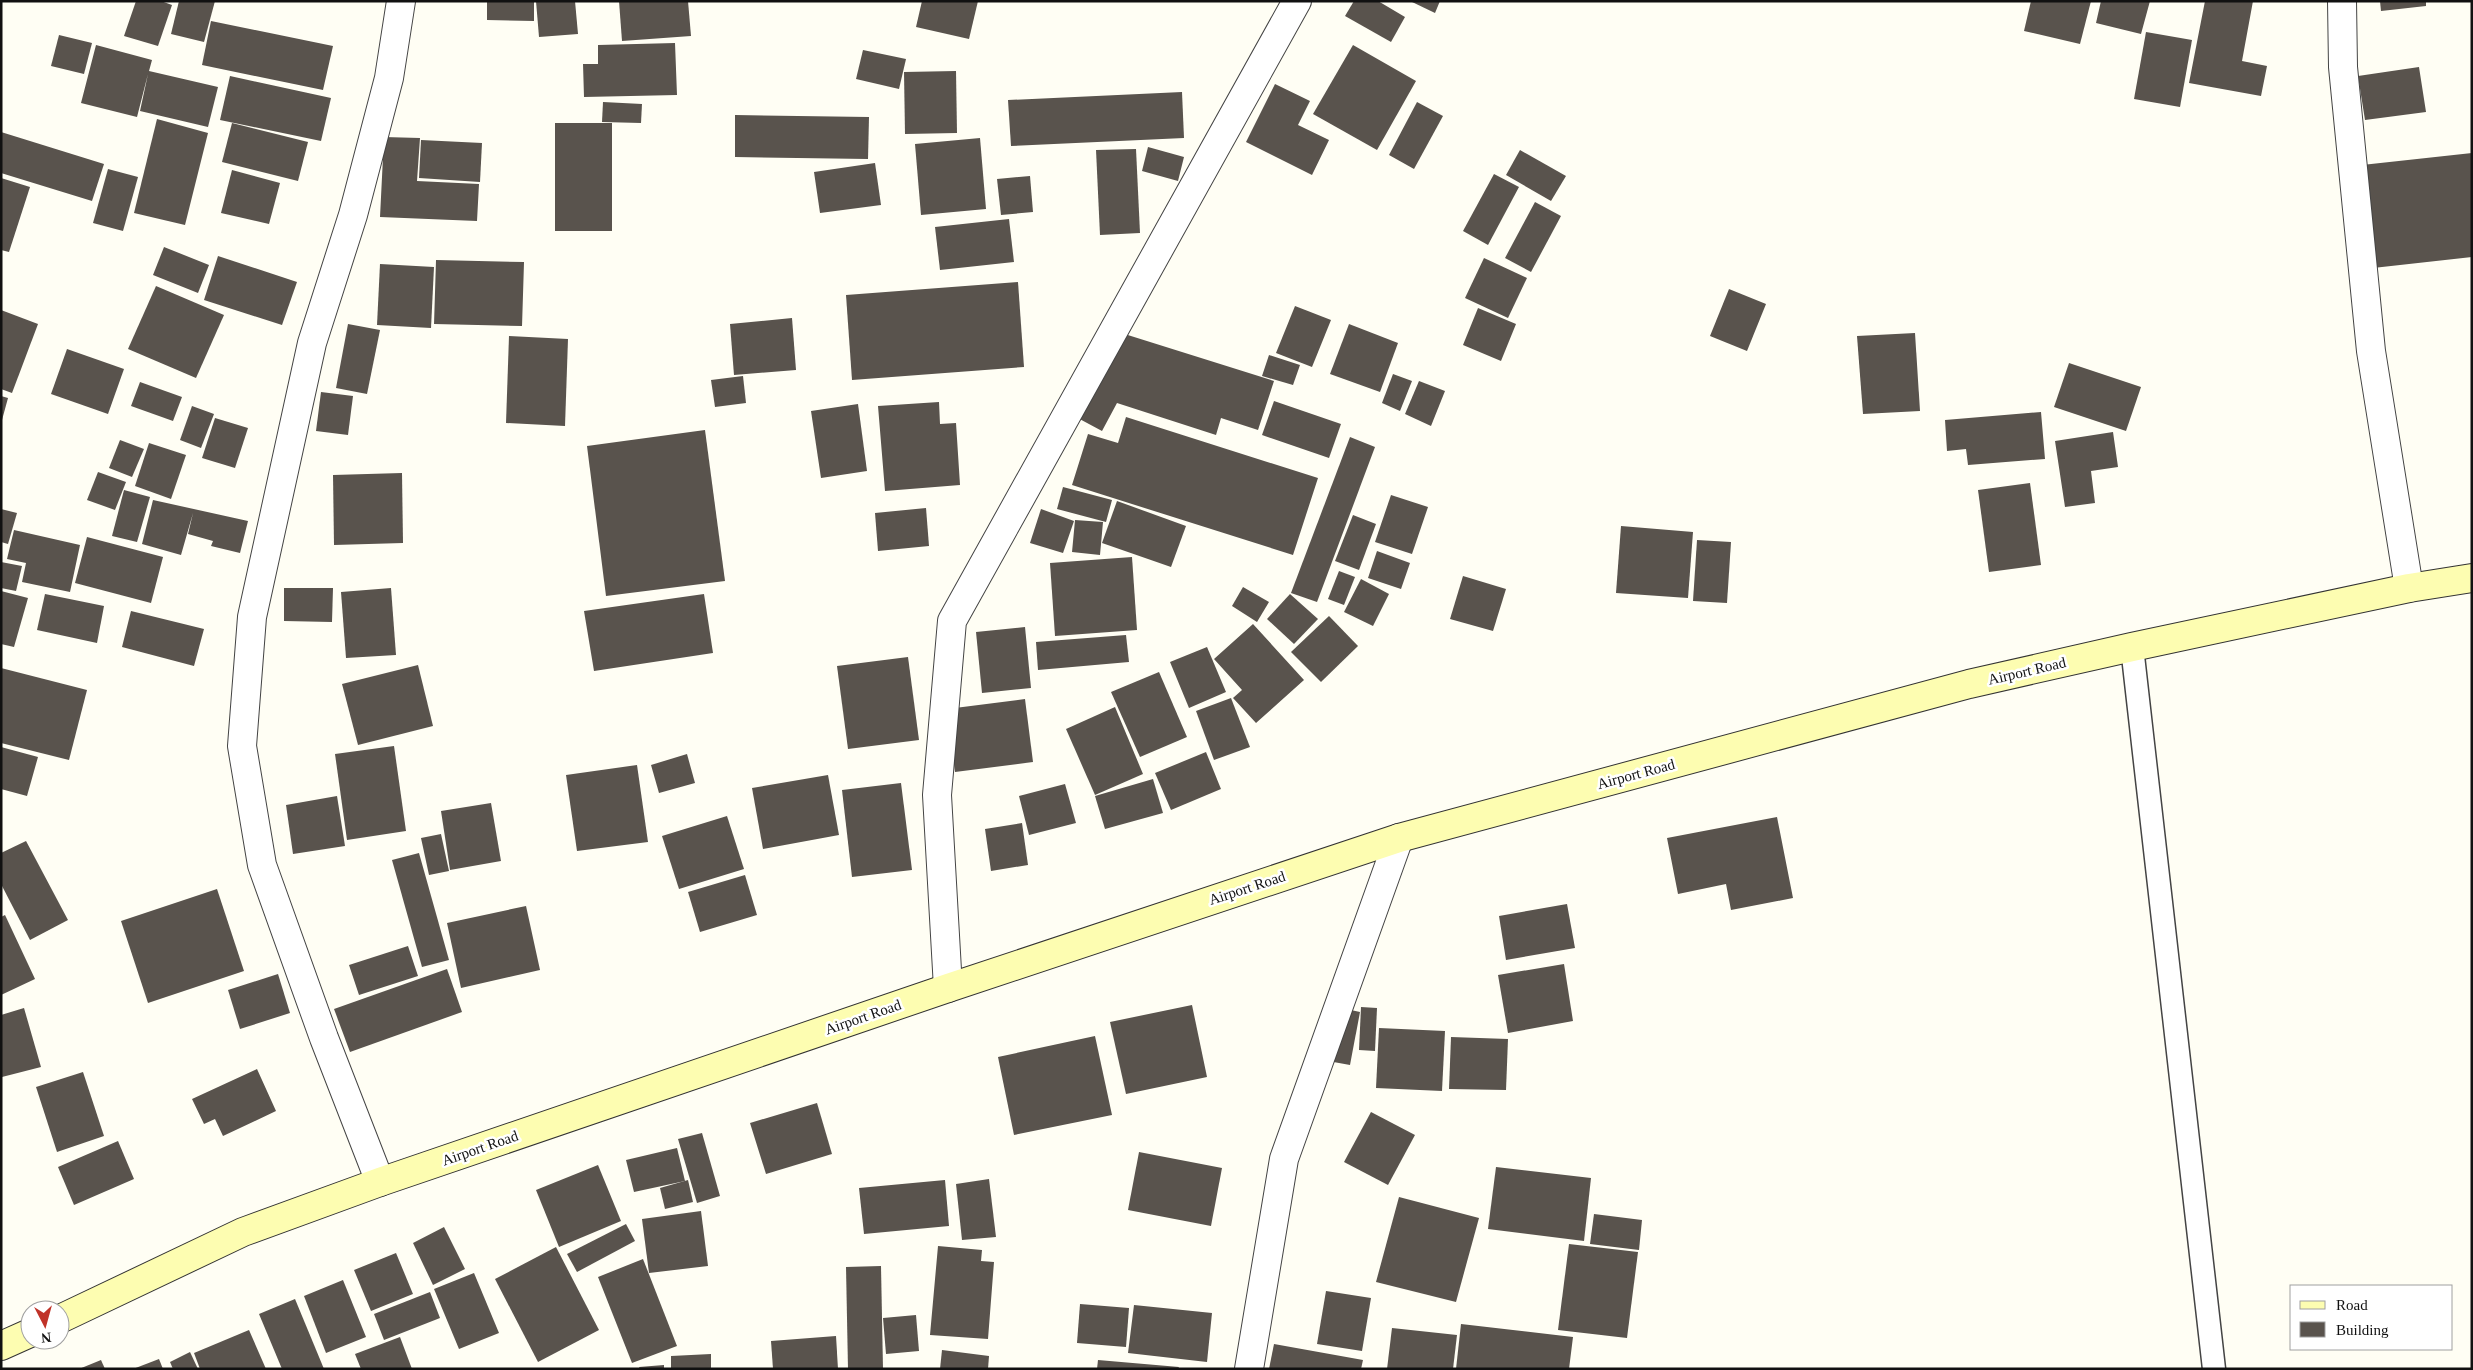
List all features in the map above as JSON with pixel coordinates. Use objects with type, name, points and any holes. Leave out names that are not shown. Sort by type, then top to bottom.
[{"type":"main road","name":"Airport Road","points":[[70,1313],[243,1232],[380,1182],[948,988],[1400,838],[1969,684],[2132,646],[2409,588],[2472,578]]},
{"type":"main road","points":[[1,1346],[20,1337]]},
{"type":"street","points":[[380,1182],[324,1038],[262,865],[242,746],[252,617],[312,344],[354,215],[388,78],[401,1]]},
{"type":"street","points":[[948,988],[937,795],[952,621],[1297,1]]},
{"type":"street","points":[[2342,1],[2343,67],[2371,351],[2409,588]]},
{"type":"street","points":[[1249,1369],[1284,1158],[1400,838]]},
{"type":"lane","points":[[2132,646],[2214,1369]]},
{"type":"building","points":[[136,1],[161,1],[172,5],[158,46],[124,36]]},
{"type":"building","points":[[179,1],[215,1],[204,42],[171,34]]},
{"type":"building","points":[[487,1],[534,1],[534,21],[487,20]]},
{"type":"building","points":[[536,1],[575,1],[578,34],[539,37]]},
{"type":"building","points":[[619,1],[688,1],[691,36],[622,41]]},
{"type":"building","points":[[922,1],[978,1],[969,39],[916,27]]},
{"type":"building","points":[[1354,1],[1378,1],[1405,17],[1391,42],[1345,16]]},
{"type":"building","points":[[1410,1],[1440,1],[1435,13]]},
{"type":"building","points":[[2031,1],[2091,1],[2080,44],[2024,31]]},
{"type":"building","points":[[2101,1],[2150,1],[2141,34],[2096,23]]},
{"type":"building","points":[[2205,1],[2253,1],[2242,61],[2267,66],[2261,96],[2189,83]]},
{"type":"building","points":[[2380,1],[2426,1],[2426,6],[2381,11]]},
{"type":"building","points":[[211,21],[333,46],[323,90],[202,65]]},
{"type":"building","points":[[2146,32],[2192,40],[2180,107],[2134,99]]},
{"type":"building","points":[[59,35],[92,43],[84,74],[51,66]]},
{"type":"building","points":[[675,43],[677,95],[584,97],[583,64],[598,64],[598,45]]},
{"type":"building","points":[[96,45],[152,60],[149,71],[218,87],[208,127],[140,111],[148,74],[137,117],[81,103]]},
{"type":"building","points":[[1353,45],[1416,81],[1377,150],[1313,114]]},
{"type":"building","points":[[863,50],[906,59],[899,89],[856,79]]},
{"type":"building","points":[[2419,67],[2426,112],[2365,120],[2358,76]]},
{"type":"building","points":[[956,71],[957,133],[905,134],[904,72]]},
{"type":"building","points":[[230,76],[331,98],[321,141],[220,120]]},
{"type":"building","points":[[1275,84],[1310,101],[1298,125],[1329,140],[1312,175],[1246,142]]},
{"type":"building","points":[[1182,92],[1184,138],[1011,146],[1008,100]]},
{"type":"building","points":[[603,102],[642,104],[641,123],[602,122]]},
{"type":"building","points":[[1417,102],[1443,116],[1414,169],[1389,155]]},
{"type":"building","points":[[735,115],[869,117],[868,159],[735,157]]},
{"type":"building","points":[[157,119],[208,133],[185,225],[134,213]]},
{"type":"building","points":[[232,123],[308,142],[298,181],[222,162]]},
{"type":"building","points":[[555,123],[612,123],[612,231],[555,231]]},
{"type":"building","points":[[1,132],[104,164],[92,201],[1,173]]},
{"type":"building","points":[[384,137],[420,138],[417,181],[479,184],[477,221],[380,217]]},
{"type":"building","points":[[980,138],[986,209],[921,215],[915,144]]},
{"type":"building","points":[[421,140],[482,143],[480,182],[419,178]]},
{"type":"building","points":[[1148,147],[1184,157],[1178,181],[1142,171]]},
{"type":"building","points":[[1136,149],[1140,233],[1100,235],[1096,150]]},
{"type":"building","points":[[1520,150],[1566,176],[1551,201],[1506,175]]},
{"type":"building","points":[[2472,153],[2472,257],[2373,268],[2362,165]]},
{"type":"building","points":[[875,163],[881,205],[820,213],[814,172]]},
{"type":"building","points":[[108,169],[138,177],[123,231],[93,223]]},
{"type":"building","points":[[232,170],[280,183],[269,224],[221,213]]},
{"type":"building","points":[[1494,174],[1519,187],[1488,245],[1463,231]]},
{"type":"building","points":[[1030,176],[1033,212],[1001,215],[997,179]]},
{"type":"building","points":[[1,178],[30,187],[9,252],[1,250]]},
{"type":"building","points":[[1535,202],[1561,216],[1531,272],[1505,258]]},
{"type":"building","points":[[1009,219],[1014,262],[940,270],[935,227]]},
{"type":"building","points":[[164,247],[209,265],[198,293],[153,275]]},
{"type":"building","points":[[218,256],[297,282],[282,325],[204,300]]},
{"type":"building","points":[[1484,258],[1527,278],[1508,318],[1465,298]]},
{"type":"building","points":[[436,260],[524,262],[522,326],[434,324]]},
{"type":"building","points":[[380,264],[434,267],[431,328],[377,325]]},
{"type":"building","points":[[1018,282],[1024,367],[852,380],[846,295]]},
{"type":"building","points":[[156,286],[224,315],[196,378],[128,349]]},
{"type":"building","points":[[1729,289],[1766,304],[1747,351],[1710,336]]},
{"type":"building","points":[[1295,306],[1331,320],[1312,367],[1276,353]]},
{"type":"building","points":[[1478,308],[1516,324],[1501,361],[1463,345]]},
{"type":"building","points":[[1,310],[38,324],[12,393],[1,389]]},
{"type":"building","points":[[792,318],[796,370],[734,375],[730,324]]},
{"type":"building","points":[[348,324],[380,330],[367,394],[336,388]]},
{"type":"building","points":[[1349,324],[1398,343],[1380,392],[1330,374]]},
{"type":"building","points":[[1115,331],[1274,381],[1258,430],[1221,418],[1216,435],[1117,403],[1102,431],[1074,416]]},
{"type":"building","points":[[1915,333],[1920,411],[1863,414],[1857,336]]},
{"type":"building","points":[[509,336],[568,339],[565,426],[506,423]]},
{"type":"building","points":[[67,349],[124,369],[108,414],[51,394]]},
{"type":"building","points":[[1269,355],[1300,365],[1293,385],[1262,376]]},
{"type":"building","points":[[2069,363],[2141,387],[2126,431],[2054,407]]},
{"type":"building","points":[[1393,374],[1412,381],[1400,411],[1382,403]]},
{"type":"building","points":[[743,376],[746,403],[715,407],[711,380]]},
{"type":"building","points":[[1419,381],[1445,391],[1431,426],[1405,414]]},
{"type":"building","points":[[140,382],[182,397],[173,421],[131,406]]},
{"type":"building","points":[[321,392],[353,396],[348,435],[316,431]]},
{"type":"building","points":[[1,396],[8,398],[2,420],[1,420]]},
{"type":"building","points":[[1274,401],[1341,424],[1329,458],[1262,435]]},
{"type":"building","points":[[939,402],[940,424],[956,423],[960,485],[885,491],[878,406]]},
{"type":"building","points":[[858,404],[867,471],[821,478],[811,411]]},
{"type":"building","points":[[192,406],[214,414],[201,448],[180,440]]},
{"type":"building","points":[[2041,412],[2045,459],[1968,465],[1966,449],[1947,451],[1945,420]]},
{"type":"building","points":[[1126,417],[1318,478],[1293,555],[1072,485],[1088,434],[1118,443]]},
{"type":"building","points":[[215,418],[248,428],[235,468],[202,458]]},
{"type":"building","points":[[705,430],[725,581],[606,596],[587,446]]},
{"type":"building","points":[[2113,432],[2118,467],[2091,471],[2095,503],[2065,507],[2055,441]]},
{"type":"building","points":[[1350,437],[1375,447],[1317,602],[1291,593]]},
{"type":"building","points":[[120,440],[144,449],[132,477],[109,468]]},
{"type":"building","points":[[149,443],[186,455],[171,499],[135,486]]},
{"type":"building","points":[[98,472],[126,482],[115,510],[87,500]]},
{"type":"building","points":[[402,473],[403,543],[334,545],[333,475]]},
{"type":"building","points":[[2030,483],[2041,565],[1989,572],[1978,490]]},
{"type":"building","points":[[1063,487],[1112,500],[1106,522],[1057,509]]},
{"type":"building","points":[[124,490],[150,497],[137,542],[112,536]]},
{"type":"building","points":[[1391,495],[1428,507],[1412,554],[1375,542]]},
{"type":"building","points":[[153,500],[248,521],[240,553],[211,546],[213,541],[188,534],[193,513],[181,555],[142,544]]},
{"type":"building","points":[[1117,501],[1186,526],[1171,567],[1102,543]]},
{"type":"building","points":[[926,508],[929,546],[878,551],[875,513]]},
{"type":"building","points":[[1,509],[17,513],[8,544],[1,542]]},
{"type":"building","points":[[1041,509],[1074,521],[1063,553],[1030,543]]},
{"type":"building","points":[[1353,515],[1376,524],[1359,570],[1335,561]]},
{"type":"building","points":[[1075,520],[1103,522],[1100,555],[1072,552]]},
{"type":"building","points":[[1621,526],[1693,532],[1688,598],[1616,593]]},
{"type":"building","points":[[14,530],[80,545],[70,592],[22,582],[26,563],[7,559]]},
{"type":"building","points":[[87,537],[163,557],[151,603],[75,583]]},
{"type":"building","points":[[1697,540],[1731,542],[1727,603],[1693,601]]},
{"type":"building","points":[[1377,551],[1410,563],[1401,589],[1368,578]]},
{"type":"building","points":[[1132,557],[1137,630],[1055,636],[1050,563]]},
{"type":"building","points":[[1,562],[22,566],[16,591],[1,588]]},
{"type":"building","points":[[1339,571],[1355,577],[1344,605],[1328,599]]},
{"type":"building","points":[[1463,576],[1506,589],[1493,631],[1450,619]]},
{"type":"building","points":[[1361,579],[1389,594],[1373,626],[1344,612]]},
{"type":"building","points":[[1243,587],[1269,602],[1257,622],[1232,606]]},
{"type":"building","points":[[284,588],[333,588],[332,622],[284,621]]},
{"type":"building","points":[[391,588],[396,655],[346,658],[341,592]]},
{"type":"building","points":[[1,591],[28,598],[14,647],[1,644]]},
{"type":"building","points":[[45,594],[104,606],[97,643],[37,630]]},
{"type":"building","points":[[704,594],[713,653],[594,671],[584,611]]},
{"type":"building","points":[[1290,594],[1318,619],[1294,644],[1267,619]]},
{"type":"building","points":[[131,611],[204,629],[194,666],[122,647]]},
{"type":"building","points":[[1329,616],[1358,646],[1321,682],[1291,652]]},
{"type":"building","points":[[1253,624],[1304,680],[1256,723],[1233,698],[1242,690],[1214,659]]},
{"type":"building","points":[[1025,627],[1031,688],[982,693],[976,632]]},
{"type":"building","points":[[1126,635],[1129,662],[1038,670],[1036,642]]},
{"type":"building","points":[[1207,647],[1226,692],[1189,708],[1170,662]]},
{"type":"building","points":[[908,657],[919,740],[848,749],[837,666]]},
{"type":"building","points":[[418,665],[433,726],[358,745],[342,684]]},
{"type":"building","points":[[1,668],[87,690],[69,760],[1,743]]},
{"type":"building","points":[[1159,672],[1187,737],[1140,757],[1111,692]]},
{"type":"building","points":[[1231,698],[1250,747],[1214,760],[1196,711]]},
{"type":"building","points":[[1025,699],[1033,762],[955,772],[947,709]]},
{"type":"building","points":[[1115,707],[1143,774],[1095,795],[1066,729]]},
{"type":"building","points":[[394,746],[406,831],[347,840],[335,754]]},
{"type":"building","points":[[1,747],[38,757],[27,796],[1,789]]},
{"type":"building","points":[[1206,752],[1221,789],[1171,810],[1155,773]]},
{"type":"building","points":[[687,754],[695,783],[659,793],[651,765]]},
{"type":"building","points":[[637,765],[648,842],[577,851],[566,775]]},
{"type":"building","points":[[828,775],[839,835],[763,849],[752,788]]},
{"type":"building","points":[[1153,779],[1163,813],[1105,829],[1095,796]]},
{"type":"building","points":[[901,783],[912,870],[852,877],[842,790]]},
{"type":"building","points":[[1065,784],[1076,823],[1029,835],[1019,796]]},
{"type":"building","points":[[337,796],[345,846],[293,854],[286,805]]},
{"type":"building","points":[[491,803],[501,861],[450,870],[441,811]]},
{"type":"building","points":[[727,816],[744,869],[679,889],[662,836]]},
{"type":"building","points":[[1777,817],[1793,898],[1731,910],[1726,884],[1678,894],[1667,838]]},
{"type":"building","points":[[1022,823],[1028,865],[991,871],[985,829]]},
{"type":"building","points":[[441,834],[449,871],[429,875],[421,838]]},
{"type":"building","points":[[26,841],[68,920],[30,940],[1,884],[1,853]]},
{"type":"building","points":[[419,853],[449,960],[422,967],[392,860]]},
{"type":"building","points":[[745,875],[757,915],[700,932],[688,892]]},
{"type":"building","points":[[217,889],[244,971],[148,1003],[121,921]]},
{"type":"building","points":[[1567,904],[1575,948],[1506,960],[1499,916]]},
{"type":"building","points":[[526,906],[540,970],[461,988],[447,923]]},
{"type":"building","points":[[5,915],[35,979],[1,995],[1,917]]},
{"type":"building","points":[[408,946],[418,976],[359,995],[349,965]]},
{"type":"building","points":[[1564,964],[1573,1021],[1508,1033],[1498,975]]},
{"type":"building","points":[[447,969],[462,1012],[350,1052],[334,1009]]},
{"type":"building","points":[[278,974],[290,1013],[240,1029],[228,990]]},
{"type":"building","points":[[1192,1005],[1207,1077],[1126,1094],[1110,1022]]},
{"type":"building","points":[[1337,1007],[1360,1012],[1350,1065],[1328,1061]]},
{"type":"building","points":[[1361,1007],[1377,1008],[1375,1051],[1359,1050]]},
{"type":"building","points":[[24,1008],[41,1067],[2,1077],[1,1015]]},
{"type":"building","points":[[1379,1028],[1445,1031],[1442,1091],[1376,1088]]},
{"type":"building","points":[[1095,1036],[1112,1115],[1014,1135],[998,1057]]},
{"type":"building","points":[[1451,1037],[1508,1039],[1506,1090],[1449,1089]]},
{"type":"building","points":[[257,1069],[276,1111],[223,1136],[215,1119],[204,1124],[192,1099]]},
{"type":"building","points":[[83,1072],[104,1136],[57,1152],[36,1087]]},
{"type":"building","points":[[817,1103],[832,1154],[766,1174],[750,1123]]},
{"type":"building","points":[[1371,1112],[1415,1135],[1388,1185],[1344,1162]]},
{"type":"building","points":[[702,1133],[720,1196],[697,1203],[678,1139]]},
{"type":"building","points":[[118,1141],[134,1179],[74,1205],[58,1167]]},
{"type":"building","points":[[677,1148],[685,1181],[634,1192],[626,1160]]},
{"type":"building","points":[[1139,1152],[1222,1168],[1211,1226],[1128,1210]]},
{"type":"building","points":[[598,1165],[621,1221],[559,1247],[536,1190]]},
{"type":"building","points":[[1496,1167],[1591,1178],[1584,1241],[1488,1229]]},
{"type":"building","points":[[989,1179],[996,1237],[962,1240],[956,1184]]},
{"type":"building","points":[[688,1180],[693,1202],[665,1209],[660,1188]]},
{"type":"building","points":[[945,1180],[949,1226],[864,1234],[859,1188]]},
{"type":"building","points":[[1399,1197],[1479,1218],[1456,1302],[1376,1282]]},
{"type":"building","points":[[701,1211],[708,1266],[649,1273],[642,1219]]},
{"type":"building","points":[[1594,1214],[1642,1220],[1639,1250],[1590,1244]]},
{"type":"building","points":[[626,1224],[635,1241],[577,1272],[567,1254]]},
{"type":"building","points":[[444,1227],[465,1269],[433,1285],[413,1243]]},
{"type":"building","points":[[1569,1244],[1638,1252],[1627,1338],[1558,1330]]},
{"type":"building","points":[[938,1246],[982,1250],[981,1261],[994,1262],[988,1339],[930,1335]]},
{"type":"building","points":[[556,1247],[599,1330],[538,1362],[495,1279]]},
{"type":"building","points":[[396,1253],[413,1294],[371,1311],[354,1270]]},
{"type":"building","points":[[643,1259],[677,1346],[632,1363],[598,1277]]},
{"type":"building","points":[[881,1266],[883,1369],[848,1369],[846,1267]]},
{"type":"building","points":[[474,1273],[499,1333],[459,1349],[434,1289]]},
{"type":"building","points":[[343,1280],[366,1337],[326,1353],[304,1296]]},
{"type":"building","points":[[1326,1291],[1371,1298],[1362,1351],[1317,1344]]},
{"type":"building","points":[[430,1292],[440,1318],[384,1340],[374,1314]]},
{"type":"building","points":[[295,1299],[324,1369],[282,1369],[259,1314]]},
{"type":"building","points":[[1080,1304],[1129,1308],[1126,1347],[1077,1343]]},
{"type":"building","points":[[1134,1305],[1212,1313],[1207,1362],[1128,1353]]},
{"type":"building","points":[[916,1315],[919,1351],[886,1354],[883,1318]]},
{"type":"building","points":[[1461,1324],[1573,1337],[1569,1369],[1456,1369]]},
{"type":"building","points":[[1392,1328],[1457,1335],[1453,1369],[1387,1369]]},
{"type":"building","points":[[249,1330],[266,1369],[200,1369],[194,1353]]},
{"type":"building","points":[[836,1336],[838,1369],[773,1369],[771,1341]]},
{"type":"building","points":[[400,1337],[412,1369],[361,1369],[355,1354]]},
{"type":"building","points":[[1274,1344],[1363,1360],[1361,1369],[1269,1369]]},
{"type":"building","points":[[942,1350],[989,1356],[988,1369],[940,1369]]},
{"type":"building","points":[[190,1352],[198,1369],[173,1369],[170,1362]]},
{"type":"building","points":[[711,1354],[711,1369],[671,1369],[671,1356]]},
{"type":"building","points":[[159,1359],[163,1369],[133,1369]]},
{"type":"building","points":[[101,1360],[105,1369],[79,1369]]},
{"type":"building","points":[[1098,1360],[1179,1367],[1178,1369],[1097,1369]]},
{"type":"building","points":[[664,1365],[664,1369],[640,1369],[639,1367]]}]
